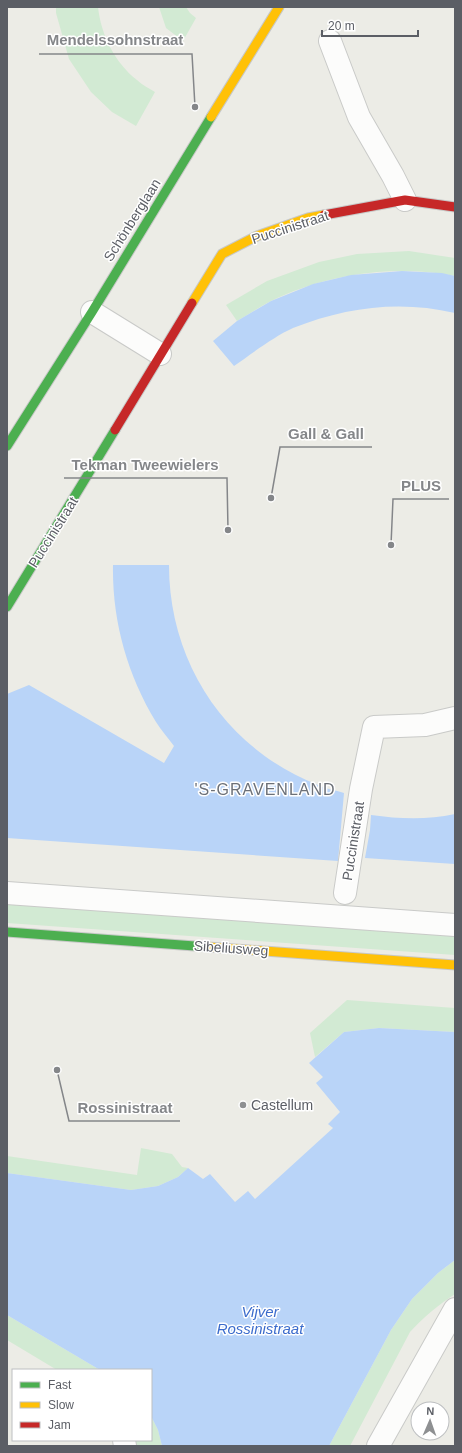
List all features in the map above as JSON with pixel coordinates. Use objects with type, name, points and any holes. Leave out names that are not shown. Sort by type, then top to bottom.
[{"type":"street","name":"Schönberglaan","points":[[7,446],[92,312],[279,7]]},
{"type":"street","points":[[330,41],[359,117],[405,200]]},
{"type":"street","name":"Puccinistraat","points":[[7,607],[222,254],[256,236],[308,218],[351,209],[405,200],[455,208]]},
{"type":"street","points":[[92,312],[160,354]]},
{"type":"street","name":"Puccinistraat","points":[[345,893],[361,789],[374,727],[425,725],[455,718]]},
{"type":"street","points":[[7,893],[455,925]]},
{"type":"street","name":"Sibeliusweg","points":[[7,932],[455,965]]},
{"type":"street","points":[[378,1446],[455,1309]]},
{"type":"green space","points":[[56,7],[98,7],[102,28],[110,48],[116,57],[129,73],[155,92],[136,126],[112,112],[91,92],[69,59],[56,13]]},
{"type":"green space","points":[[159,7],[186,7],[196,18],[183,41],[166,28]]},
{"type":"green space","points":[[409,251],[455,258],[455,276],[409,271],[361,274],[338,278],[292,292],[267,303],[237,321],[226,305],[267,281],[319,262],[357,254]]},
{"type":"green space","points":[[7,902],[455,935],[455,955],[7,923]]},
{"type":"green space","points":[[347,1000],[455,1008],[455,1032],[379,1028],[344,1032],[315,1057],[310,1033]]},
{"type":"green space","points":[[141,1148],[172,1154],[182,1167],[188,1168],[178,1177],[158,1186],[131,1190],[7,1173],[7,1156],[137,1175]]},
{"type":"green space","points":[[455,1260],[455,1294],[431,1312],[410,1332],[350,1446],[329,1446],[391,1330],[412,1299],[438,1273]]},
{"type":"green space","points":[[7,1315],[98,1369],[55,1369],[7,1340]]},
{"type":"green space","points":[[152,1418],[158,1430],[162,1446],[132,1446],[132,1441],[152,1441]]},
{"type":"water","points":[[402,271],[442,273],[455,276],[455,313],[434,309],[394,306],[333,315],[286,331],[234,366],[213,341],[237,321],[271,301],[313,284],[351,275]]},
{"type":"water","points":[[113,565],[169,565],[172,601],[179,636],[192,668],[209,698],[230,725],[256,749],[285,769],[321,786],[344,793],[338,861],[7,838],[7,694],[29,685],[164,763],[174,746],[158,725],[146,704],[129,666],[123,646],[115,606]]},
{"type":"water","points":[[455,814],[455,864],[365,858],[371,815],[413,818]]},
{"type":"water","name":"Vijver Rossinistraat","points":[[379,1028],[455,1032],[455,1260],[438,1273],[412,1299],[391,1330],[329,1446],[162,1446],[158,1430],[152,1418],[152,1369],[98,1369],[7,1315],[7,1173],[131,1190],[158,1186],[178,1177],[188,1168],[203,1179],[210,1174],[235,1202],[248,1191],[255,1199],[333,1128],[328,1124],[340,1112],[316,1083],[323,1077],[309,1063],[344,1032]]},
{"type":"traffic: fast","points":[[7,446],[92,312],[211,117]]},
{"type":"traffic: fast","points":[[7,607],[115,430]]},
{"type":"traffic: fast","points":[[7,932],[208,947]]},
{"type":"traffic: slow","points":[[211,117],[279,7]]},
{"type":"traffic: slow","points":[[192,303],[222,254],[257,236],[308,218],[324,215]]},
{"type":"traffic: slow","points":[[208,947],[455,965]]},
{"type":"traffic: jam","points":[[324,215],[405,200],[455,207]]},
{"type":"traffic: jam","points":[[115,430],[192,303]]},
{"type":"place","name":"Mendelssohnstraat","points":[[195,107]]},
{"type":"place","name":"Gall & Gall","points":[[271,498]]},
{"type":"place","name":"Tekman Tweewielers","points":[[228,530]]},
{"type":"place","name":"PLUS","points":[[391,545]]},
{"type":"place","name":"Rossinistraat","points":[[57,1070]]},
{"type":"place","name":"Castellum","points":[[243,1105]]},
{"type":"district","name":"'S-GRAVENLAND","points":[[265,789]]}]
